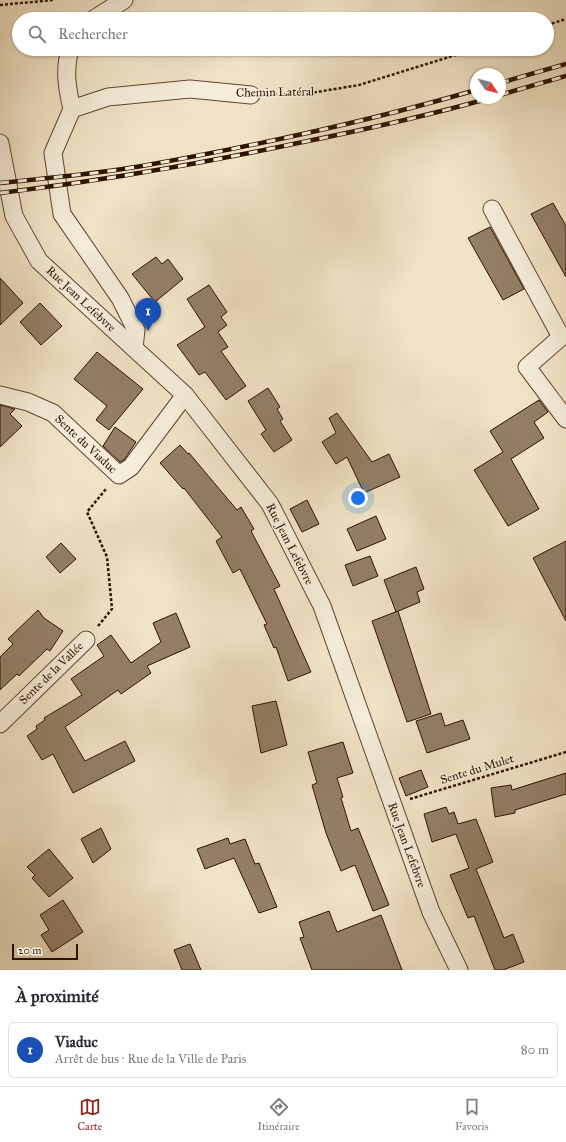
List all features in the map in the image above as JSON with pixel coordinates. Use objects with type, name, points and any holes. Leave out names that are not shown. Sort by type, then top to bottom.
[{"type":"street","points":[[105,12],[124,0]]},
{"type":"street","points":[[68,56],[66,63],[66,87],[72,109],[53,153],[62,214],[120,298],[136,330],[134,348]]},
{"type":"street","name":"Chemin Latéral","points":[[72,109],[108,97],[190,89],[251,95]]},
{"type":"street","name":"Rue Jean Lefebvre","points":[[0,143],[14,216],[39,261],[185,396],[270,504],[322,606],[431,912],[459,970]]},
{"type":"street","points":[[492,209],[561,337],[527,367],[566,419]]},
{"type":"street","name":"Sente du Viaduc","points":[[0,394],[28,402],[53,413],[119,475],[131,467],[185,396]]},
{"type":"street","name":"Sente de la Vallée","points":[[0,724],[86,640]]},
{"type":"path","points":[[0,5],[53,0]]},
{"type":"path","points":[[554,23],[566,19]]},
{"type":"path","name":"Chemin Latéral","points":[[251,95],[305,94],[360,85],[452,56]]},
{"type":"path","points":[[86,640],[112,609],[107,557],[87,512],[103,493]]},
{"type":"path","name":"Sente du Mulet","points":[[393,805],[566,752]]},
{"type":"building","points":[[553,203],[566,226],[566,277],[531,214]]},
{"type":"building","points":[[490,227],[524,289],[503,300],[468,238]]},
{"type":"building","points":[[156,257],[162,264],[168,259],[183,279],[155,302],[132,274]]},
{"type":"building","points":[[0,278],[23,303],[0,325]]},
{"type":"building","points":[[209,285],[227,312],[221,317],[227,325],[218,332],[228,347],[221,351],[246,386],[226,400],[205,372],[199,375],[177,345],[205,327],[187,299]]},
{"type":"building","points":[[40,303],[62,326],[41,345],[20,322]]},
{"type":"building","points":[[97,352],[143,389],[109,430],[96,420],[107,406],[74,379]]},
{"type":"building","points":[[268,388],[280,407],[277,409],[283,419],[280,421],[292,440],[274,452],[261,434],[266,430],[248,401]]},
{"type":"building","points":[[539,400],[548,412],[534,422],[544,438],[511,459],[539,509],[508,526],[474,470],[503,452],[490,431]]},
{"type":"building","points":[[0,405],[15,409],[10,414],[22,426],[0,447]]},
{"type":"building","points":[[337,413],[372,462],[389,454],[400,477],[364,493],[347,457],[336,464],[322,442],[336,433],[329,418]]},
{"type":"building","points":[[115,427],[136,442],[124,460],[120,462],[103,446]]},
{"type":"building","points":[[180,445],[188,454],[189,453],[237,510],[241,507],[254,529],[251,531],[280,586],[274,589],[311,672],[288,681],[276,647],[274,648],[264,625],[267,624],[240,569],[233,573],[216,541],[222,537],[184,488],[183,489],[160,463]]},
{"type":"building","points":[[307,500],[319,524],[302,532],[290,509]]},
{"type":"building","points":[[376,516],[386,539],[357,551],[347,529]]},
{"type":"building","points":[[566,541],[566,621],[533,558]]},
{"type":"building","points":[[61,543],[76,559],[60,573],[46,557]]},
{"type":"building","points":[[370,556],[378,576],[353,586],[345,565]]},
{"type":"building","points":[[416,567],[424,589],[417,592],[420,602],[396,612],[384,580]]},
{"type":"building","points":[[38,610],[44,618],[63,631],[50,651],[47,649],[19,676],[17,674],[0,690],[0,657],[13,644],[8,639]]},
{"type":"building","points":[[398,611],[431,714],[407,722],[372,621]]},
{"type":"building","points":[[176,613],[190,647],[147,666],[151,673],[121,694],[118,690],[65,727],[85,761],[125,741],[135,761],[73,793],[53,754],[42,760],[27,736],[37,729],[36,726],[45,720],[44,718],[82,695],[71,679],[104,656],[97,645],[111,635],[131,663],[161,642],[153,623]]},
{"type":"building","points":[[276,701],[287,745],[261,753],[252,706]]},
{"type":"building","points":[[441,713],[445,726],[463,720],[470,739],[427,753],[416,721]]},
{"type":"building","points":[[343,742],[353,773],[337,778],[343,797],[341,798],[351,831],[358,828],[389,905],[373,911],[355,865],[341,871],[326,833],[312,785],[317,783],[308,752]]},
{"type":"building","points":[[421,770],[428,787],[406,796],[399,778]]},
{"type":"building","points":[[566,773],[566,794],[515,810],[515,813],[495,817],[491,788],[511,785],[512,790]]},
{"type":"building","points":[[446,807],[449,814],[454,812],[458,824],[476,819],[493,862],[476,869],[504,938],[513,934],[524,962],[503,970],[495,970],[474,916],[468,918],[450,875],[469,868],[456,834],[432,842],[424,814]]},
{"type":"building","points":[[101,828],[111,849],[93,863],[81,839]]},
{"type":"building","points":[[228,838],[230,844],[245,839],[255,864],[259,863],[277,907],[259,913],[234,858],[205,869],[197,849]]},
{"type":"building","points":[[49,849],[73,878],[49,897],[32,878],[35,875],[27,867]]},
{"type":"building","points":[[63,900],[83,932],[52,952],[41,935],[49,930],[40,915]]},
{"type":"building","points":[[329,911],[337,932],[381,915],[402,970],[312,970],[300,938],[304,937],[299,922]]},
{"type":"building","points":[[190,944],[201,970],[182,970],[174,950]]},
{"type":"railway","points":[[506,81],[566,64]]},
{"type":"railway","points":[[506,93],[566,76]]},
{"type":"railway","points":[[0,183],[124,169],[226,150],[352,123],[470,92]]},
{"type":"railway","points":[[0,193],[112,177],[224,158],[371,128],[470,104]]},
{"type":"place","name":"Viaduc","points":[[148,331]]}]
